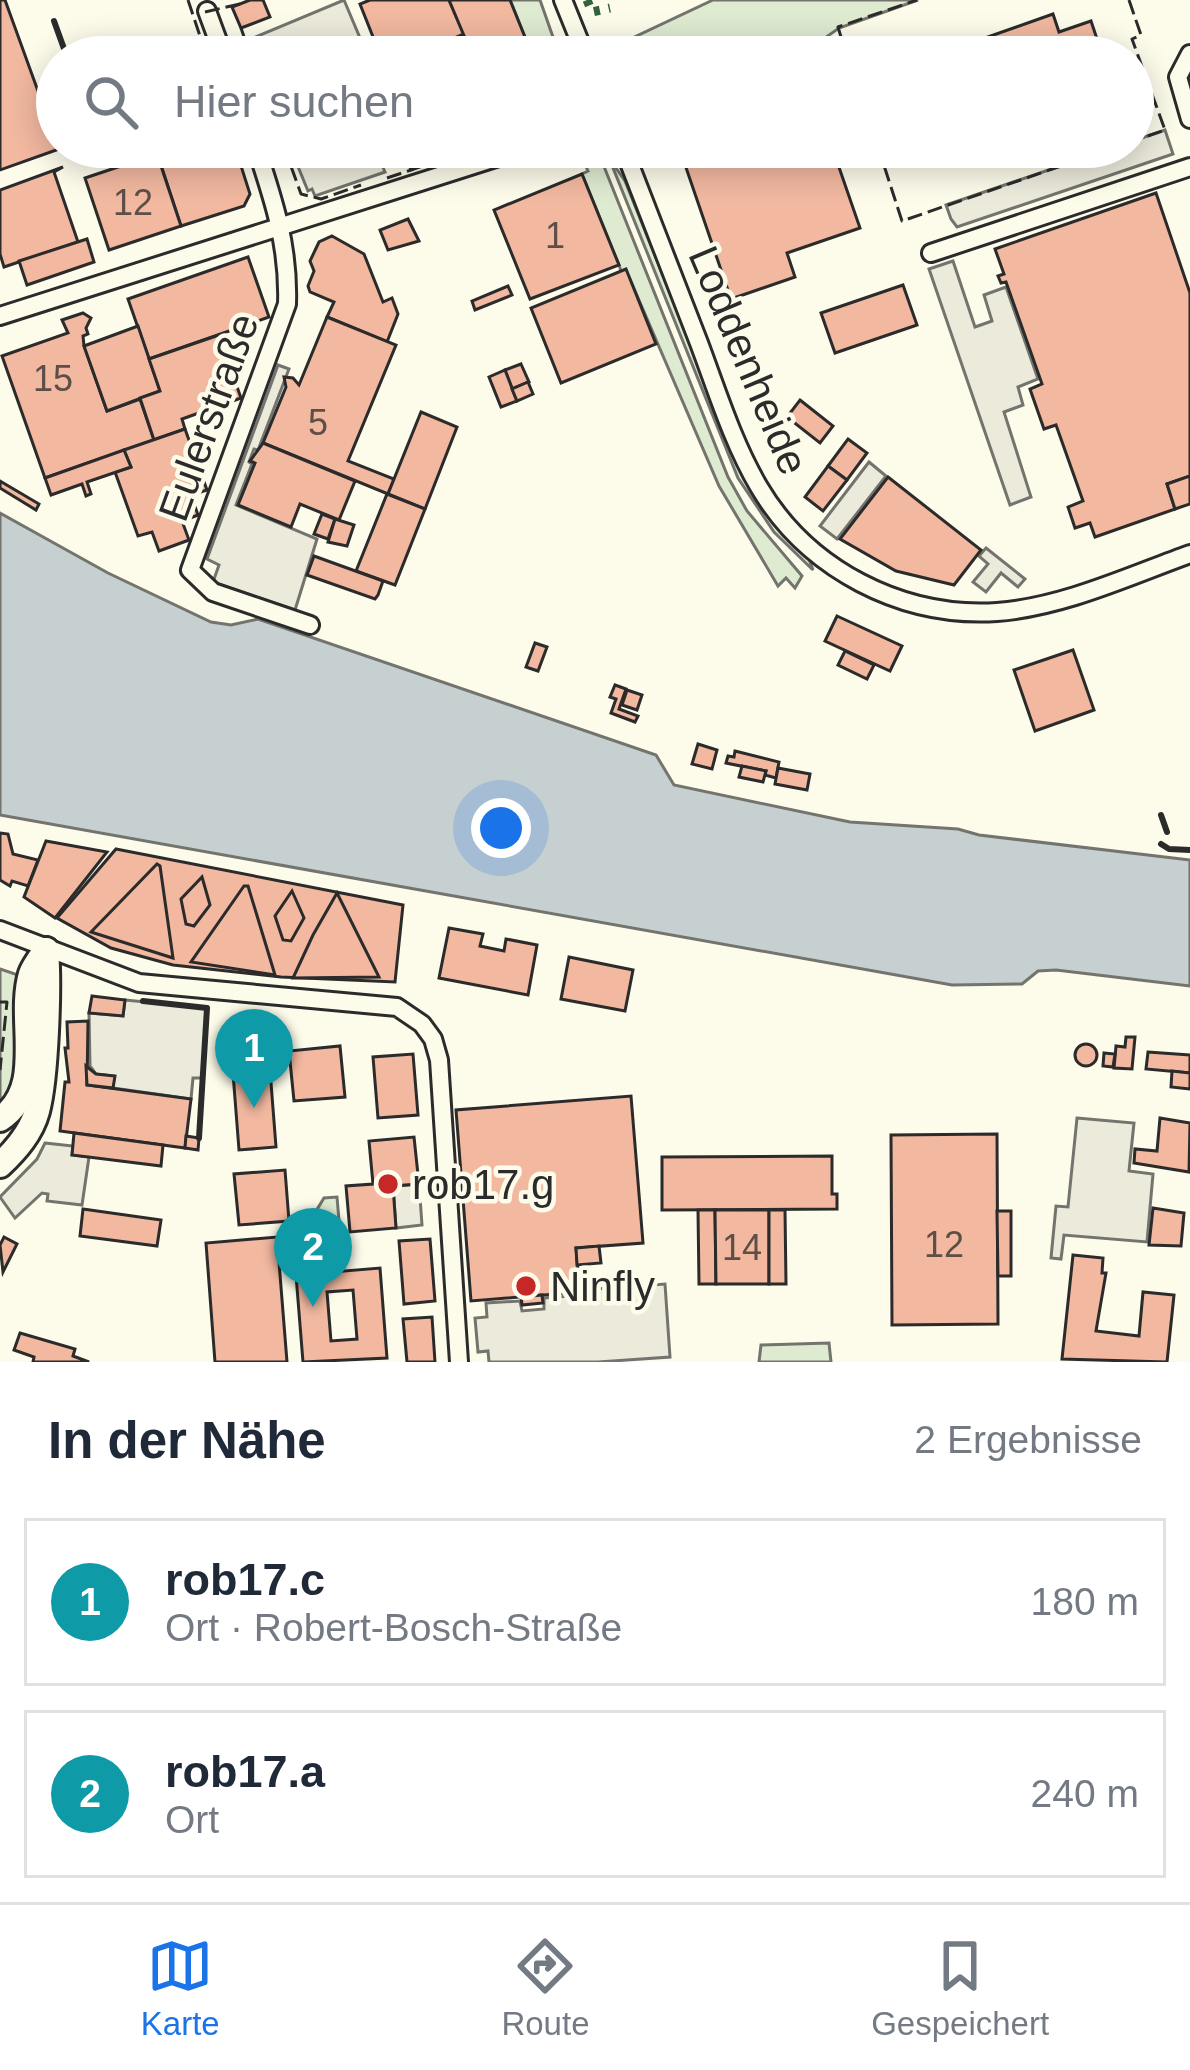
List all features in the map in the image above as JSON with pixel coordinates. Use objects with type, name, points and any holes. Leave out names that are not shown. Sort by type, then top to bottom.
[{"type":"highway","points":[[0,1119],[16,1105],[25,1084],[30,981],[46,950]]},
{"type":"highway","points":[[0,1165],[23,1140],[37,1113],[46,950]]},
{"type":"street","points":[[563,0],[578,36]]},
{"type":"street","points":[[207,11],[216,36]]},
{"type":"street","points":[[1190,54],[1178,77],[1190,119]]},
{"type":"street","points":[[931,253],[1190,166]]},
{"type":"street","name":"Eulerstraße","points":[[263,168],[282,226],[289,266],[287,304],[190,570],[212,592],[310,625]]},
{"type":"street","name":"Eulerstraße","points":[[0,316],[464,168]]},
{"type":"street","name":"Loddenheide","points":[[631,168],[756,483],[794,533],[834,568],[865,586],[927,608],[998,612],[1049,602],[1190,554]]},
{"type":"street","points":[[0,930],[139,983],[388,1005],[422,1024],[439,1060],[459,1362]]},
{"type":"green space","points":[[510,0],[540,0],[553,36],[525,36]]},
{"type":"green space","points":[[713,0],[918,0],[828,36],[637,36]]},
{"type":"green space","points":[[605,168],[728,477],[747,511],[802,576],[795,588],[786,578],[778,586],[719,486],[626,270],[621,271],[582,174]]},
{"type":"green space","points":[[613,168],[625,181],[744,477],[771,520],[809,559],[813,570],[774,532],[738,478]]},
{"type":"green space","points":[[0,969],[21,976],[19,1074],[0,1108]]},
{"type":"green space","points":[[337,1197],[340,1233],[332,1242],[311,1239],[310,1221],[324,1198]]},
{"type":"green space","points":[[829,1343],[831,1362],[759,1362],[761,1345]]},
{"type":"shaded area","points":[[344,0],[359,36],[258,36]]},
{"type":"shaded area","points":[[1165,130],[1173,154],[1154,160],[1154,134]]},
{"type":"shaded area","points":[[299,168],[383,168],[385,172],[315,196],[312,189],[308,191]]},
{"type":"shaded area","points":[[1054,168],[1132,168],[957,227],[946,205]]},
{"type":"shaded area","points":[[953,261],[975,327],[992,321],[984,295],[1006,287],[1038,379],[1018,387],[1023,405],[1004,412],[1031,497],[1010,505],[929,269]]},
{"type":"shaded area","points":[[278,365],[289,369],[236,505],[317,539],[295,610],[213,582],[219,565],[207,559]]},
{"type":"shaded area","points":[[869,462],[886,476],[837,539],[820,526]]},
{"type":"shaded area","points":[[0,513],[108,573],[211,622],[231,625],[258,619],[656,755],[674,785],[850,822],[958,829],[1190,860],[1190,986],[1056,970],[1038,971],[1022,984],[952,985],[0,815]]},
{"type":"shaded area","points":[[986,548],[1025,579],[1018,587],[1001,573],[986,592],[973,582],[988,564],[979,556]]},
{"type":"shaded area","points":[[125,1000],[207,1008],[202,1078],[193,1078],[191,1099],[113,1088],[114,1076],[96,1074],[90,1066],[89,1013],[123,1016]]},
{"type":"shaded area","points":[[1077,1118],[1134,1123],[1129,1171],[1153,1174],[1147,1242],[1064,1235],[1061,1259],[1051,1258],[1056,1206],[1068,1207]]},
{"type":"shaded area","points":[[45,1143],[73,1146],[72,1155],[89,1157],[82,1205],[47,1201],[48,1194],[42,1193],[15,1218],[0,1197],[37,1159]]},
{"type":"shaded area","points":[[419,1184],[422,1225],[396,1228],[393,1186]]},
{"type":"shaded area","points":[[665,1284],[670,1357],[489,1362],[488,1351],[478,1352],[475,1318],[487,1317],[486,1303],[520,1301],[522,1311],[544,1309],[544,1298],[581,1295],[582,1290]]},
{"type":"building","points":[[0,0],[5,0],[36,86],[36,157],[0,170]]},
{"type":"building","points":[[263,0],[270,17],[241,28],[232,7]]},
{"type":"building","points":[[449,0],[464,34],[373,36],[360,4]]},
{"type":"building","points":[[449,0],[510,0],[525,36],[464,36]]},
{"type":"building","points":[[1053,14],[1059,32],[1091,21],[1096,36],[991,36]]},
{"type":"building","points":[[61,168],[54,172],[78,242],[4,267],[0,190]]},
{"type":"building","points":[[115,168],[162,168],[181,226],[109,250],[85,178]]},
{"type":"building","points":[[162,168],[242,168],[250,194],[244,206],[181,226]]},
{"type":"building","points":[[686,168],[839,168],[860,228],[787,253],[795,277],[731,299]]},
{"type":"building","points":[[582,174],[619,265],[530,299],[494,210]]},
{"type":"building","points":[[1156,193],[1190,293],[1190,476],[1167,484],[1175,509],[1095,537],[1090,523],[1075,528],[1068,507],[1083,501],[1056,425],[1044,429],[1030,389],[1042,384],[1006,282],[1001,283],[998,276],[1004,274],[995,249]]},
{"type":"building","points":[[408,219],[419,241],[388,250],[380,230]]},
{"type":"building","points":[[332,236],[364,254],[383,302],[392,298],[398,314],[387,342],[327,317],[334,302],[310,292],[314,271],[310,261],[319,242]]},
{"type":"building","points":[[87,239],[94,262],[27,285],[19,261]]},
{"type":"building","points":[[248,257],[269,317],[149,359],[128,299]]},
{"type":"building","points":[[626,269],[656,344],[561,383],[531,308]]},
{"type":"building","points":[[903,285],[917,325],[835,353],[821,313]]},
{"type":"building","points":[[508,286],[512,295],[475,310],[472,301]]},
{"type":"building","points":[[83,313],[91,318],[84,346],[107,411],[140,399],[154,440],[45,478],[2,356],[68,333],[62,320]]},
{"type":"building","points":[[327,317],[396,345],[348,461],[394,479],[388,494],[263,443],[286,387],[284,377],[299,385]]},
{"type":"building","points":[[138,326],[160,391],[107,411],[84,346]]},
{"type":"building","points":[[219,335],[241,398],[182,419],[185,429],[154,440],[140,398],[160,391],[149,359]]},
{"type":"building","points":[[521,364],[529,382],[512,389],[505,370]]},
{"type":"building","points":[[505,370],[517,401],[501,407],[489,377]]},
{"type":"building","points":[[528,382],[533,394],[517,401],[512,389]]},
{"type":"building","points":[[800,400],[833,426],[820,443],[787,417]]},
{"type":"building","points":[[421,412],[457,427],[425,509],[388,494]]},
{"type":"building","points":[[185,429],[207,490],[191,495],[198,515],[182,521],[189,540],[159,551],[152,532],[138,536],[115,472],[131,467],[124,450]]},
{"type":"building","points":[[848,439],[867,453],[847,480],[828,466]]},
{"type":"building","points":[[263,443],[355,481],[339,520],[300,504],[291,527],[238,505],[255,463],[250,461]]},
{"type":"building","points":[[124,450],[131,467],[87,482],[91,494],[86,496],[82,484],[51,495],[45,478]]},
{"type":"building","points":[[828,466],[847,480],[823,511],[805,497]]},
{"type":"building","points":[[1190,476],[1190,504],[1175,509],[1167,484]]},
{"type":"building","points":[[888,477],[981,550],[954,585],[896,571],[840,539]]},
{"type":"building","points":[[0,481],[39,504],[36,510],[0,488]]},
{"type":"building","points":[[387,494],[425,509],[395,585],[356,571]]},
{"type":"building","points":[[322,514],[335,519],[328,539],[314,534]]},
{"type":"building","points":[[335,519],[354,525],[347,546],[328,542]]},
{"type":"building","points":[[314,556],[383,581],[378,595],[375,599],[307,575]]},
{"type":"building","points":[[837,616],[902,646],[890,671],[825,641]]},
{"type":"building","points":[[535,643],[547,647],[538,671],[526,667]]},
{"type":"building","points":[[1073,650],[1094,710],[1035,731],[1014,670]]},
{"type":"building","points":[[845,651],[874,665],[867,679],[838,665]]},
{"type":"building","points":[[615,685],[626,689],[619,709],[638,716],[635,722],[611,713]]},
{"type":"building","points":[[627,690],[642,695],[637,710],[622,705]]},
{"type":"building","points":[[698,744],[717,750],[712,769],[692,764]]},
{"type":"building","points":[[735,751],[779,762],[776,778],[765,775],[766,771],[726,763]]},
{"type":"building","points":[[742,766],[766,771],[763,782],[739,777]]},
{"type":"building","points":[[778,768],[810,774],[807,790],[775,784]]},
{"type":"building","points":[[0,833],[8,834],[13,854],[38,860],[28,886],[12,881],[10,886],[0,880]]},
{"type":"building","points":[[46,841],[107,852],[55,918],[24,897]]},
{"type":"building","points":[[116,849],[403,905],[395,982],[281,977],[173,965],[111,948],[57,918]]},
{"type":"building","points":[[160,866],[173,958],[91,932]]},
{"type":"building","points":[[202,877],[210,905],[194,926],[186,924],[181,899]]},
{"type":"building","points":[[248,886],[275,975],[191,962]]},
{"type":"building","points":[[292,891],[304,918],[291,941],[283,940],[275,916]]},
{"type":"building","points":[[337,893],[379,977],[293,978],[313,935]]},
{"type":"building","points":[[449,928],[483,934],[480,946],[504,951],[506,939],[537,945],[528,995],[439,978]]},
{"type":"building","points":[[569,957],[633,970],[625,1011],[561,999]]},
{"type":"building","points":[[92,996],[125,1000],[123,1016],[89,1013]]},
{"type":"building","points":[[88,1021],[87,1085],[191,1099],[185,1148],[60,1131],[65,1082],[69,1082],[67,1022]]},
{"type":"building","points":[[1126,1037],[1135,1037],[1132,1069],[1114,1068],[1116,1046],[1125,1047]]},
{"type":"building","points":[[1086,1044],[1097,1055],[1086,1066],[1075,1055]]},
{"type":"building","points":[[340,1046],[345,1097],[294,1101],[289,1051]]},
{"type":"building","points":[[1148,1052],[1190,1055],[1190,1073],[1146,1069]]},
{"type":"building","points":[[1104,1053],[1115,1054],[1113,1067],[1103,1066]]},
{"type":"building","points":[[413,1054],[418,1115],[378,1118],[373,1057]]},
{"type":"building","points":[[86,1066],[96,1074],[115,1076],[113,1088],[87,1085]]},
{"type":"building","points":[[270,1070],[276,1147],[239,1150],[233,1073]]},
{"type":"building","points":[[1172,1071],[1190,1073],[1190,1089],[1171,1087]]},
{"type":"building","points":[[631,1096],[643,1243],[576,1248],[580,1292],[471,1301],[456,1110]]},
{"type":"building","points":[[1160,1118],[1190,1123],[1189,1172],[1134,1163],[1135,1149],[1157,1151]]},
{"type":"building","points":[[74,1133],[163,1145],[161,1166],[72,1155]]},
{"type":"building","points":[[997,1134],[998,1324],[892,1325],[891,1135]]},
{"type":"building","points":[[186,1136],[199,1138],[198,1150],[185,1148]]},
{"type":"building","name":"rob17.g","points":[[414,1137],[419,1184],[393,1186],[396,1228],[350,1232],[346,1186],[373,1184],[369,1141]]},
{"type":"building","points":[[832,1156],[837,1209],[662,1210],[662,1157]]},
{"type":"building","points":[[285,1170],[289,1221],[239,1225],[234,1174]]},
{"type":"building","points":[[1153,1208],[1184,1213],[1181,1246],[1149,1245]]},
{"type":"building","points":[[83,1209],[161,1220],[157,1246],[80,1236]]},
{"type":"building","points":[[698,1210],[715,1210],[716,1284],[699,1284]]},
{"type":"building","points":[[715,1210],[769,1210],[769,1284],[716,1284]]},
{"type":"building","points":[[769,1210],[785,1210],[786,1284],[769,1284]]},
{"type":"building","points":[[997,1211],[1011,1211],[1011,1276],[998,1276]]},
{"type":"building","points":[[4,1237],[17,1244],[3,1272],[0,1245]]},
{"type":"building","points":[[277,1237],[287,1362],[215,1362],[206,1243]]},
{"type":"building","points":[[430,1239],[435,1301],[404,1304],[399,1241]]},
{"type":"building","points":[[599,1246],[601,1263],[577,1265],[576,1248]]},
{"type":"building","points":[[1073,1255],[1103,1258],[1102,1273],[1106,1273],[1096,1331],[1139,1336],[1143,1292],[1174,1295],[1167,1362],[1062,1359]]},
{"type":"building","points":[[380,1268],[387,1358],[303,1362],[296,1275]],"holes":[[[353,1290],[357,1339],[331,1341],[327,1292]]]},
{"type":"building","points":[[542,1295],[543,1303],[522,1305],[521,1297]]},
{"type":"building","points":[[432,1317],[435,1362],[407,1362],[403,1319]]},
{"type":"building","points":[[20,1333],[75,1349],[73,1356],[89,1362],[33,1362],[34,1357],[14,1350]]},
{"type":"hedge","points":[[587,0],[592,12],[610,8]]},
{"type":"fence","points":[[188,0],[200,36]]},
{"type":"fence","points":[[841,36],[838,27],[917,0]]},
{"type":"fence","points":[[1129,0],[1139,36]]},
{"type":"fence","points":[[205,12],[240,4]]},
{"type":"fence","points":[[241,28],[244,36]]},
{"type":"fence","points":[[1154,100],[1165,130],[1154,134]]},
{"type":"fence","points":[[292,168],[301,194],[321,199],[361,185]]},
{"type":"fence","points":[[410,168],[417,168]]},
{"type":"fence","points":[[885,168],[902,221],[1055,168]]},
{"type":"fence","points":[[387,178],[411,170]]},
{"type":"fence","points":[[1161,844],[1190,850]]},
{"type":"fence","points":[[0,1002],[7,1002],[0,1070]]},
{"type":"wall","points":[[54,21],[59,36]]},
{"type":"wall","points":[[1161,815],[1167,832]]},
{"type":"wall","points":[[1161,844],[1190,850]]},
{"type":"wall","points":[[143,1001],[207,1008],[199,1138]]},
{"type":"place","name":"rob17.c","points":[[254,1108]]},
{"type":"place","name":"rob17.g","points":[[388,1184]]},
{"type":"place","name":"Ninfly","points":[[526,1286]]},
{"type":"place","name":"rob17.a","points":[[313,1307]]}]
